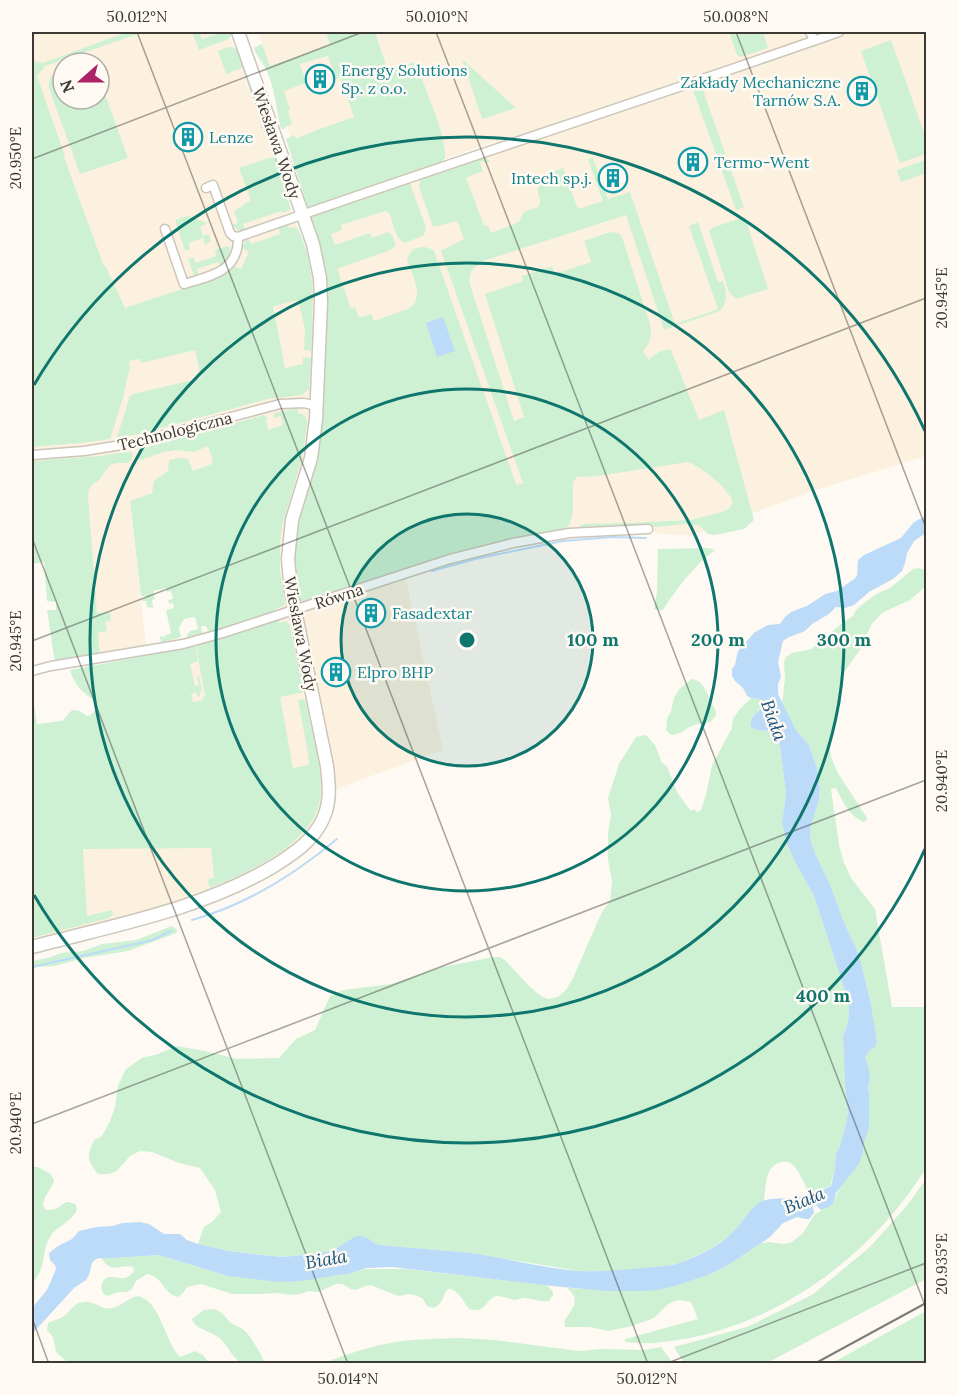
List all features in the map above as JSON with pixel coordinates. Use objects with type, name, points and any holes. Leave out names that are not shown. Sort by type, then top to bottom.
[{"type":"street","name":"Wiesława Wody","points":[[32,946],[159,913],[219,894],[287,858],[309,840],[324,817],[328,805],[330,791],[327,766],[288,574],[290,531],[314,442],[321,312],[320,278],[313,244],[238,32]]},
{"type":"street","points":[[206,188],[213,185],[230,233],[238,237],[453,162],[627,105],[812,36],[839,32]]},
{"type":"street","points":[[165,229],[184,284],[229,266],[237,249],[238,237]]},
{"type":"street","name":"Technologiczna","points":[[32,454],[84,451],[134,443],[280,404],[304,403],[317,406]]},
{"type":"street","name":"Równa","points":[[32,671],[183,644],[450,559],[513,543],[569,533],[648,529]]},
{"type":"shaded area","points":[[32,32],[228,32],[283,184],[321,303],[295,610],[406,580],[443,750],[330,791],[310,829],[283,853],[230,882],[157,908],[32,941],[32,817],[183,644],[214,626],[130,501],[146,646],[100,656],[32,494]]},
{"type":"shaded area","name":"Zakłady Mechaniczne Tarnów S.A.","points":[[258,32],[926,32],[926,456],[810,492],[691,536],[656,533],[648,529],[600,531],[492,549],[362,326],[343,303],[315,214],[500,151],[497,141],[314,204],[282,112],[283,103]]},
{"type":"green space","points":[[127,32],[144,32],[89,51],[76,51]]},
{"type":"green space","points":[[192,32],[199,32],[202,39],[222,32],[233,32],[229,39],[199,50]]},
{"type":"green space","points":[[326,32],[375,32],[388,71],[415,62],[438,124],[445,148],[445,158],[440,163],[310,207],[304,203],[306,202],[286,139],[294,135],[296,139],[354,117],[343,85],[340,78],[336,79],[328,56],[300,64],[306,83],[284,91],[292,124],[281,129],[269,76],[254,49],[262,44],[270,66],[330,45]]},
{"type":"green space","points":[[729,32],[763,32],[768,48],[740,57],[737,55]]},
{"type":"green space","points":[[891,40],[926,138],[926,154],[900,163],[861,51]]},
{"type":"green space","points":[[233,47],[240,52],[265,124],[263,129],[260,127],[262,126],[242,68],[226,74],[218,51]]},
{"type":"green space","points":[[462,59],[516,108],[482,119]]},
{"type":"green space","points":[[32,60],[43,63],[51,60],[51,64],[45,66],[37,76],[64,157],[103,264],[125,308],[224,275],[234,266],[241,269],[249,252],[242,248],[247,238],[251,244],[280,234],[278,227],[287,224],[289,228],[297,227],[311,272],[313,303],[311,351],[304,350],[305,329],[298,300],[273,306],[285,368],[303,364],[303,357],[311,358],[309,389],[302,395],[268,399],[118,438],[130,396],[201,378],[195,350],[141,363],[140,359],[129,361],[130,369],[123,398],[110,439],[32,447]]},
{"type":"green space","points":[[51,77],[51,94],[49,88]]},
{"type":"green space","points":[[702,87],[744,207],[736,210],[693,90]]},
{"type":"green space","points":[[57,111],[111,111],[128,158],[80,174]]},
{"type":"green space","points":[[275,156],[291,198],[288,199],[291,209],[243,224],[245,230],[238,230],[232,225],[238,223],[234,211],[251,200],[239,168]]},
{"type":"green space","points":[[484,157],[490,161],[480,162],[483,171],[466,178],[484,226],[488,225],[491,233],[519,222],[524,212],[538,207],[540,201],[538,188],[541,180],[551,172],[563,168],[578,209],[603,201],[588,159],[593,158],[608,199],[630,192],[675,324],[718,309],[689,226],[698,222],[718,282],[723,281],[726,293],[726,300],[720,311],[664,330],[626,215],[483,261],[471,271],[469,281],[514,421],[524,417],[485,294],[523,281],[522,276],[552,266],[555,274],[591,262],[584,241],[610,232],[619,233],[650,324],[650,339],[643,351],[649,360],[662,351],[671,350],[699,420],[724,410],[754,520],[744,529],[715,535],[708,534],[699,525],[685,524],[657,527],[592,526],[582,529],[580,526],[583,524],[691,520],[729,509],[733,502],[726,490],[714,479],[688,462],[598,476],[577,477],[573,482],[571,521],[565,530],[310,601],[299,601],[293,568],[297,519],[321,438],[327,309],[323,261],[310,220],[315,214],[407,182],[410,184],[426,227],[424,235],[405,243],[399,238],[390,214],[385,211],[341,225],[342,230],[331,234],[335,245],[370,233],[372,238],[388,232],[395,240],[395,246],[390,250],[337,269],[351,308],[355,307],[359,318],[371,314],[374,321],[410,308],[417,298],[417,292],[407,261],[408,256],[414,250],[422,247],[434,251],[516,484],[523,483],[441,251],[464,239],[457,221],[433,227],[419,187],[424,177]]},
{"type":"green space","points":[[926,160],[926,173],[901,182],[897,170]]},
{"type":"green space","points":[[188,216],[205,222],[206,224],[200,227],[203,236],[209,234],[211,241],[205,245],[203,238],[189,243],[190,249],[185,251],[175,220]]},
{"type":"green space","points":[[745,217],[768,289],[736,299],[729,292],[709,231],[714,227]]},
{"type":"green space","points":[[227,246],[231,252],[227,264],[220,268],[218,262],[197,269],[199,275],[194,276],[188,259],[193,257],[196,263],[216,256],[215,250]]},
{"type":"green space","points":[[298,409],[298,413],[304,415],[307,425],[302,458],[282,526],[280,571],[284,606],[275,609],[276,612],[210,634],[206,626],[202,626],[203,637],[188,641],[187,635],[190,631],[198,629],[195,617],[184,619],[179,628],[181,637],[161,643],[160,636],[165,637],[171,634],[166,610],[174,608],[173,603],[169,604],[168,600],[173,599],[171,591],[167,592],[166,588],[153,591],[155,599],[152,600],[153,608],[147,607],[146,601],[142,601],[145,596],[141,596],[130,501],[152,493],[154,481],[168,471],[169,460],[188,459],[193,471],[212,464],[212,458],[208,446],[194,452],[176,450],[160,453],[139,461],[139,451],[264,415],[268,419],[266,421],[268,430],[283,425],[281,416],[273,418],[275,413]]},
{"type":"green space","points":[[130,451],[133,454],[131,460],[127,463],[110,465],[89,489],[97,613],[110,612],[111,620],[105,622],[107,631],[98,633],[100,656],[55,663],[47,610],[56,610],[56,602],[47,601],[44,562],[32,564],[32,461],[101,456]]},
{"type":"green space","points":[[708,548],[715,550],[686,578],[662,611],[654,609],[657,592],[658,549]]},
{"type":"green space","points":[[913,569],[926,570],[926,586],[910,600],[881,614],[871,625],[862,647],[842,675],[841,701],[829,748],[838,773],[867,818],[864,822],[859,820],[844,803],[836,788],[831,789],[839,845],[844,863],[851,878],[875,909],[892,1007],[926,1007],[926,1168],[903,1201],[876,1232],[846,1260],[814,1285],[778,1306],[741,1323],[702,1335],[662,1342],[625,1342],[625,1339],[698,1319],[691,1302],[679,1300],[670,1303],[654,1318],[632,1326],[609,1331],[590,1327],[565,1327],[564,1322],[575,1301],[567,1288],[644,1291],[675,1286],[727,1266],[761,1243],[792,1242],[803,1233],[814,1215],[834,1202],[841,1186],[861,1157],[869,1093],[865,1057],[877,1041],[861,962],[811,842],[810,829],[820,789],[817,768],[809,745],[796,730],[782,704],[784,662],[786,657],[792,653],[811,649],[853,616],[856,610],[876,594],[890,588]]},
{"type":"green space","points":[[279,619],[279,623],[286,621],[289,624],[304,692],[280,697],[293,768],[309,765],[298,700],[305,699],[319,761],[320,799],[315,815],[306,829],[293,842],[260,865],[210,888],[207,880],[214,877],[211,848],[83,849],[87,916],[112,910],[113,915],[32,938],[32,691],[37,724],[62,721],[72,710],[89,716],[96,708],[94,702],[73,679],[70,670],[196,646],[198,661],[190,664],[195,686],[199,685],[197,677],[199,676],[202,691],[197,697],[196,692],[191,694],[193,702],[203,700],[205,696],[197,645]]},
{"type":"green space","points":[[692,679],[697,680],[704,687],[716,715],[711,722],[697,724],[678,734],[671,735],[666,730],[674,698],[680,688]]},
{"type":"green space","points":[[751,698],[760,699],[762,706],[750,722],[757,730],[770,731],[780,746],[786,793],[782,823],[787,844],[814,896],[849,1003],[848,1024],[843,1035],[848,1113],[840,1146],[836,1153],[835,1169],[830,1186],[810,1192],[793,1165],[788,1162],[775,1164],[769,1173],[764,1201],[756,1205],[731,1235],[710,1249],[680,1263],[665,1266],[614,1271],[579,1271],[470,1253],[380,1245],[368,1238],[354,1237],[334,1250],[316,1254],[282,1257],[229,1251],[198,1244],[204,1227],[221,1212],[215,1190],[200,1168],[179,1163],[152,1152],[140,1151],[130,1156],[117,1171],[98,1174],[94,1169],[89,1158],[94,1140],[102,1136],[110,1121],[118,1086],[126,1069],[142,1058],[177,1046],[237,1059],[279,1058],[296,1039],[315,1030],[330,996],[343,990],[391,984],[442,967],[494,957],[505,960],[541,996],[548,999],[558,997],[566,990],[573,978],[602,912],[610,901],[612,881],[608,860],[608,833],[611,815],[608,798],[619,764],[636,737],[646,735],[655,745],[662,763],[667,766],[677,792],[690,810],[698,812],[701,810],[706,795],[712,765],[732,728],[733,719]]},
{"type":"green space","points":[[172,926],[178,931],[176,933],[128,951],[32,969],[32,961],[61,953],[83,951],[102,944],[136,940]]},
{"type":"green space","points":[[32,1167],[38,1167],[51,1174],[54,1181],[44,1202],[43,1206],[46,1210],[69,1202],[76,1205],[77,1210],[50,1237],[40,1271],[32,1286]]},
{"type":"green space","points":[[926,1179],[926,1279],[767,1363],[684,1363],[674,1347],[747,1327],[812,1295],[870,1247],[909,1203]]},
{"type":"green space","points":[[159,1255],[228,1276],[331,1275],[366,1269],[405,1269],[547,1285],[553,1295],[549,1301],[525,1298],[514,1300],[497,1296],[493,1297],[483,1308],[475,1310],[469,1309],[459,1295],[450,1289],[446,1291],[439,1304],[433,1308],[427,1306],[418,1296],[395,1295],[371,1285],[356,1290],[336,1284],[318,1292],[309,1291],[290,1295],[232,1294],[201,1284],[187,1287],[178,1297],[169,1292],[157,1278],[147,1274],[136,1281],[132,1289],[127,1292],[107,1296],[103,1292],[102,1285],[106,1278],[125,1278],[134,1270],[133,1267],[128,1266],[113,1268],[101,1258]]},
{"type":"green space","points":[[138,1296],[146,1299],[152,1305],[180,1357],[195,1351],[203,1355],[209,1363],[68,1363],[56,1352],[53,1337],[47,1330],[48,1323],[61,1318],[79,1303],[89,1302],[109,1308]]},
{"type":"green space","points":[[212,1309],[221,1312],[231,1323],[247,1333],[264,1363],[240,1362],[215,1335],[199,1328],[192,1319],[204,1310]]},
{"type":"green space","points":[[926,1311],[926,1363],[832,1363],[841,1358]]},
{"type":"green space","points":[[461,1338],[579,1351],[644,1350],[661,1347],[673,1363],[323,1363],[379,1345],[414,1340]]},
{"type":"water","points":[[443,317],[455,351],[437,357],[426,323]]},
{"type":"water","name":"Biała","points":[[926,516],[926,533],[914,541],[907,553],[902,571],[893,579],[869,592],[854,605],[845,608],[836,607],[805,631],[787,638],[783,641],[778,662],[781,677],[778,694],[796,730],[809,745],[817,768],[820,789],[810,829],[811,842],[861,962],[877,1041],[875,1047],[865,1057],[870,1079],[868,1087],[869,1122],[863,1154],[858,1165],[836,1193],[834,1202],[830,1206],[821,1210],[814,1205],[814,1213],[809,1219],[797,1217],[783,1223],[770,1237],[727,1266],[708,1275],[675,1286],[644,1291],[562,1287],[392,1267],[367,1268],[352,1273],[280,1282],[228,1276],[159,1255],[101,1258],[92,1263],[86,1280],[74,1288],[32,1334],[32,1308],[47,1290],[56,1269],[50,1260],[49,1253],[72,1239],[79,1231],[96,1227],[140,1222],[149,1224],[164,1234],[180,1234],[187,1240],[198,1244],[229,1251],[282,1257],[334,1250],[354,1237],[360,1236],[380,1245],[471,1253],[565,1270],[610,1271],[668,1266],[682,1262],[722,1242],[760,1202],[804,1196],[831,1186],[836,1153],[840,1146],[848,1113],[843,1035],[848,1023],[849,1003],[814,896],[787,844],[782,823],[786,793],[780,746],[770,731],[751,727],[752,718],[761,708],[762,702],[760,699],[747,696],[732,676],[732,669],[738,651],[755,632],[768,625],[780,624],[791,612],[807,606],[825,594],[837,591],[857,576],[858,560],[901,538],[914,522]]},
{"type":"waterway","points":[[432,571],[475,559],[563,541],[612,537],[646,538]]},
{"type":"waterway","points":[[192,920],[231,906],[269,887],[304,865],[337,839]]},
{"type":"waterway","points":[[32,967],[153,940],[171,931]]},
{"type":"railway","points":[[814,1364],[926,1303]]},
{"type":"place","name":"Energy Solutions Sp. z o.o.","points":[[320,79]]},
{"type":"place","name":"Zakłady Mechaniczne Tarnów S.A.","points":[[862,91]]},
{"type":"place","name":"Lenze","points":[[188,137]]},
{"type":"place","name":"Termo-Went","points":[[693,162]]},
{"type":"place","name":"Intech sp.j.","points":[[613,178]]},
{"type":"place","name":"Fasadextar","points":[[371,613]]},
{"type":"place","name":"Elpro BHP","points":[[336,672]]}]
